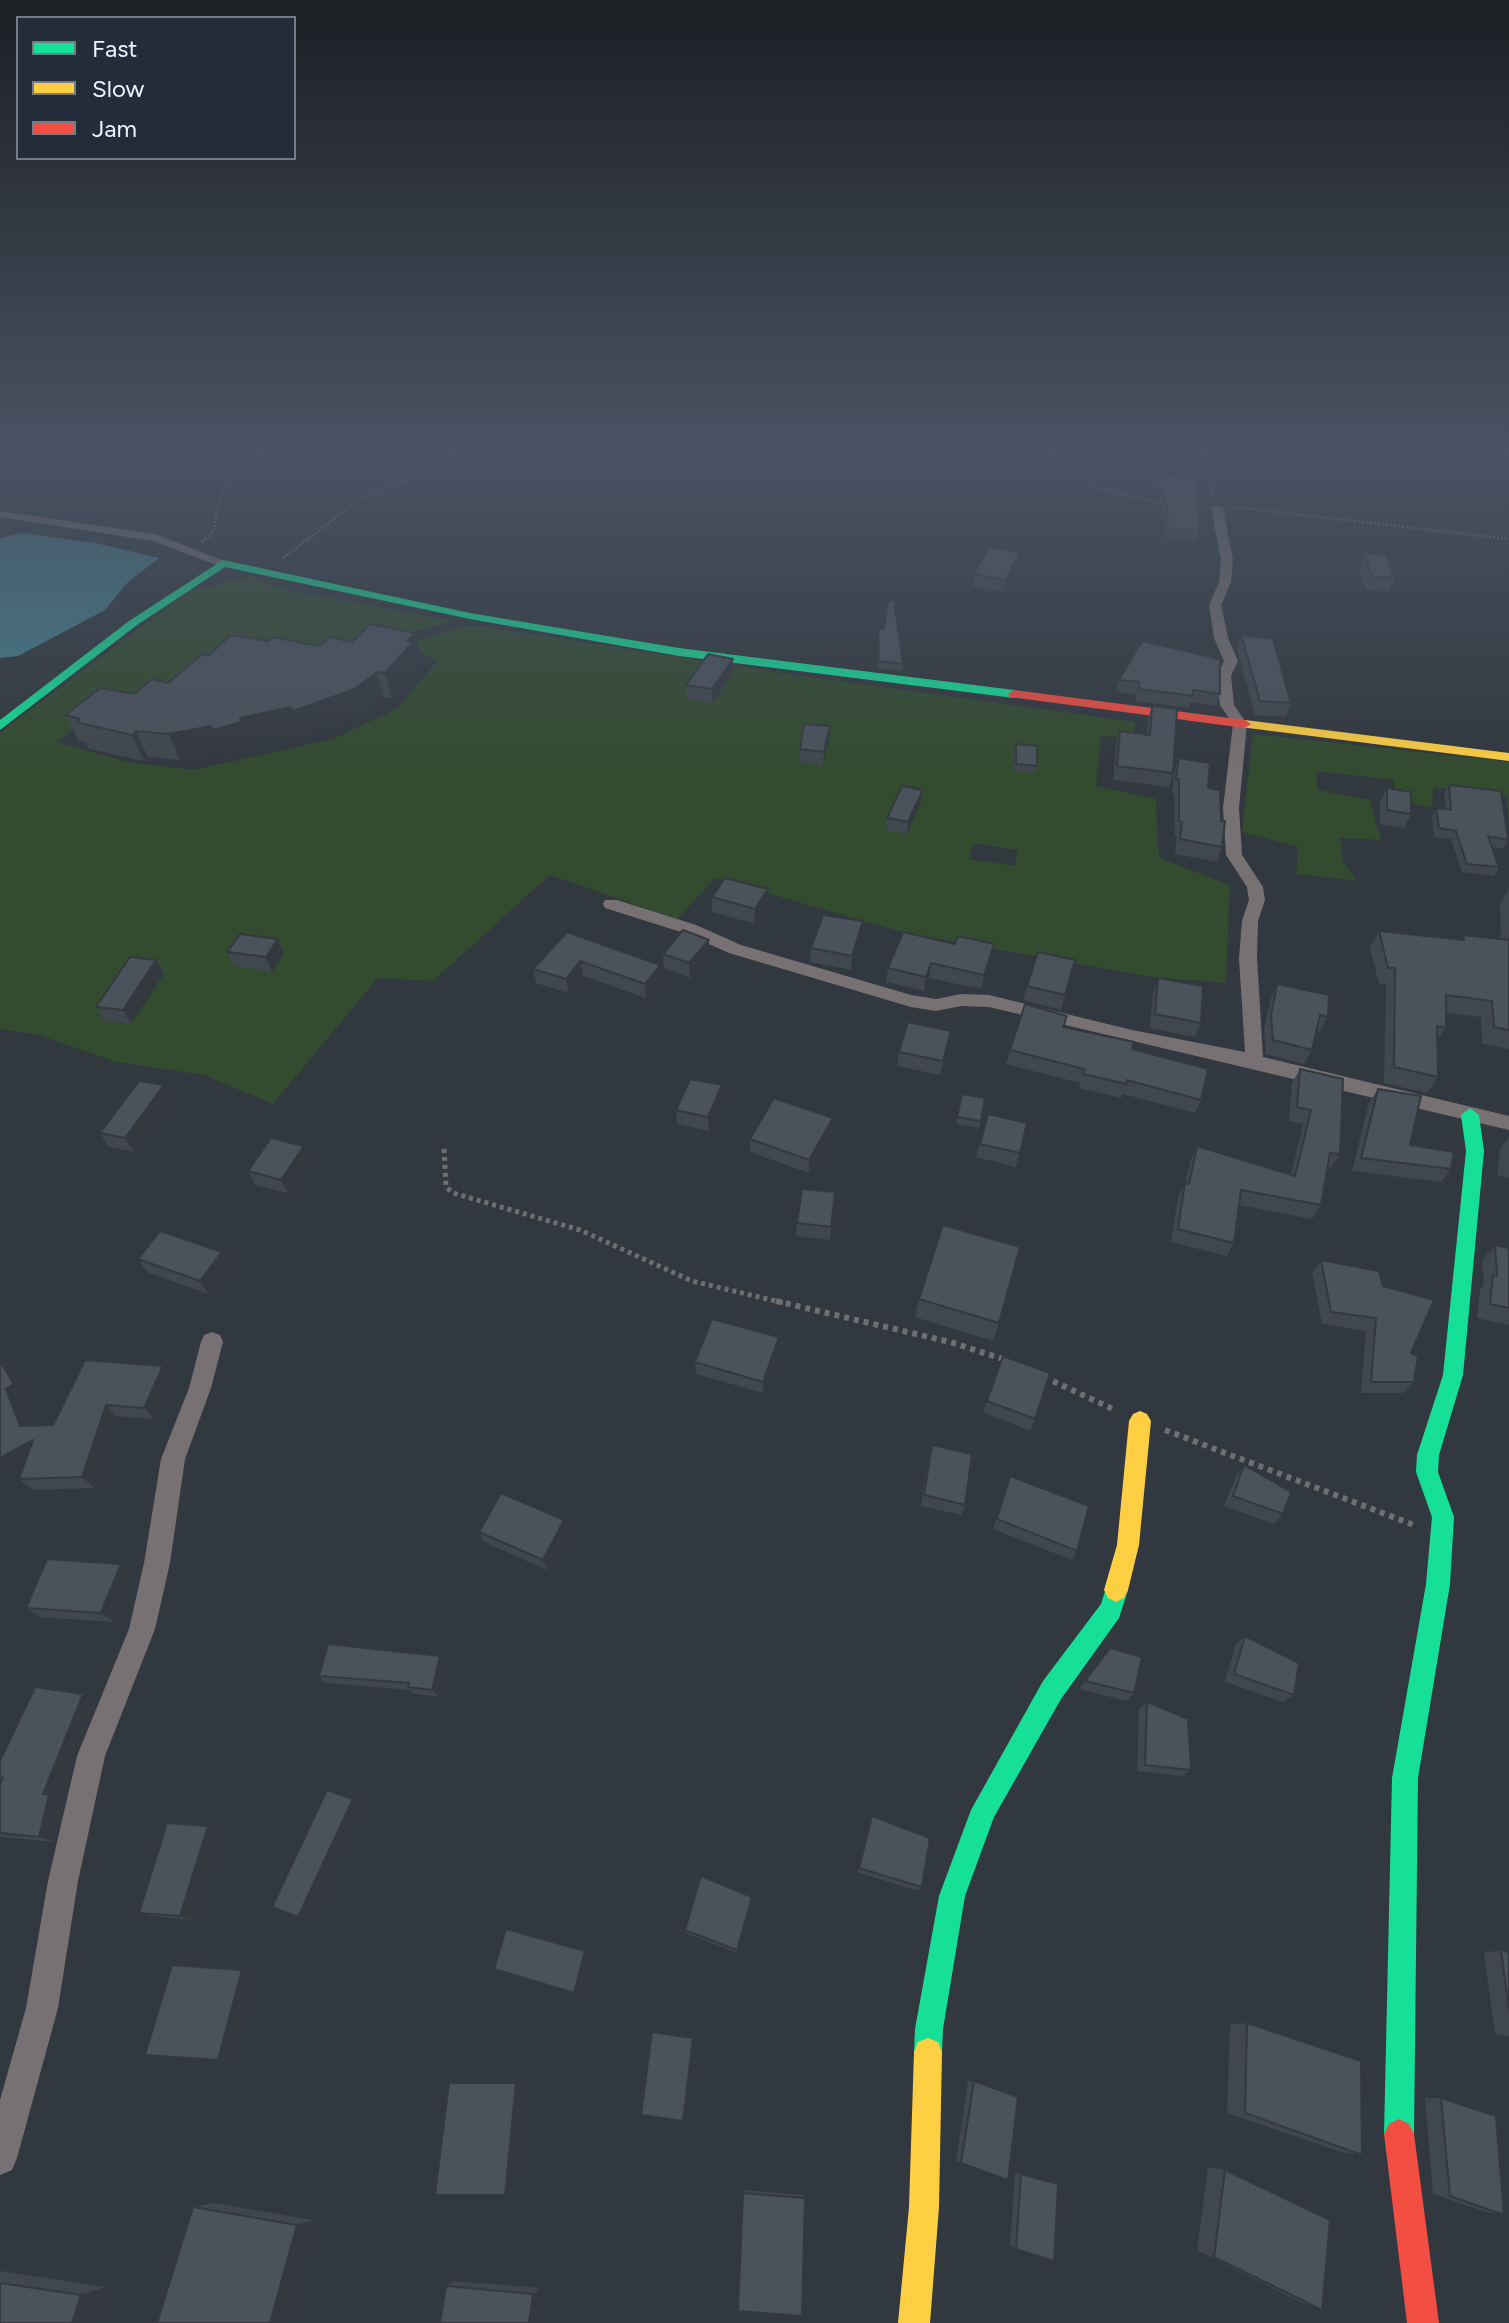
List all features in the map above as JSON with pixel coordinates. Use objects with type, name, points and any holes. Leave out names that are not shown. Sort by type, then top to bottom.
[{"type":"street","points":[[214,559],[470,616],[679,652],[1509,757]]},
{"type":"street","points":[[1227,559],[1225,582],[1215,605],[1221,638],[1231,661],[1224,676],[1227,705],[1240,724],[1231,808],[1234,855],[1255,887],[1257,900],[1250,921],[1248,958],[1255,1034],[1254,1061]]},
{"type":"street","points":[[0,726],[133,623],[223,563]]},
{"type":"street","points":[[611,904],[690,929],[735,949],[911,1001],[936,1005],[961,1000],[989,1001],[1509,1123]]},
{"type":"street","points":[[1423,2323],[1398,2126],[1405,1778],[1438,1584],[1443,1517],[1427,1472],[1428,1455],[1453,1375],[1475,1151],[1470,1115]]},
{"type":"street","points":[[0,2158],[42,2008],[63,1881],[91,1756],[142,1629],[157,1563],[173,1459],[200,1388],[212,1342]]},
{"type":"street","points":[[914,2323],[924,2207],[929,2029],[952,1896],[984,1810],[1052,1690],[1111,1610],[1128,1545],[1140,1421]]},
{"type":"path","points":[[282,559],[272,568],[283,576]]},
{"type":"path","points":[[444,1149],[446,1187],[453,1193],[580,1230],[692,1281],[950,1342],[1014,1363]]},
{"type":"path","points":[[1043,1376],[1140,1421],[1442,1537]]},
{"type":"green space","points":[[254,576],[284,589],[453,621],[137,708],[107,704],[57,742],[127,762],[194,770],[333,739],[398,708],[437,661],[405,643],[473,625],[787,674],[1136,722],[1132,738],[1101,736],[1096,786],[1156,799],[1159,858],[1230,885],[1226,983],[1152,977],[905,933],[715,878],[677,919],[550,875],[433,981],[378,978],[273,1104],[204,1075],[116,1062],[39,1035],[0,1029],[0,733],[189,591]],"holes":[[[973,843],[1018,850],[1015,866],[969,859]]]},
{"type":"green space","points":[[1253,734],[1509,762],[1509,830],[1507,796],[1433,787],[1432,808],[1395,800],[1394,780],[1316,771],[1318,790],[1370,800],[1381,840],[1340,838],[1343,862],[1357,881],[1296,874],[1298,847],[1242,832]]},
{"type":"water","points":[[0,559],[157,559],[128,582],[105,610],[18,656],[0,658]]},
{"type":"building","points":[[982,559],[1016,559],[1005,580],[974,574]]},
{"type":"building","points":[[1366,559],[1388,559],[1395,578],[1372,577]]},
{"type":"building","points":[[888,601],[894,601],[903,664],[879,661],[878,629],[884,629]]},
{"type":"building","points":[[370,624],[415,633],[407,641],[413,642],[385,673],[377,672],[355,689],[293,711],[291,707],[240,718],[242,722],[213,730],[211,726],[169,734],[136,731],[132,735],[76,722],[80,719],[66,715],[100,688],[134,694],[152,679],[168,683],[202,654],[209,655],[231,635],[268,641],[272,637],[319,646],[330,637],[352,642]]},
{"type":"building","points":[[1241,635],[1273,639],[1291,703],[1260,701]]},
{"type":"building","points":[[1142,641],[1220,659],[1220,694],[1193,690],[1193,696],[1139,689],[1139,682],[1119,680]]},
{"type":"building","points":[[708,654],[733,659],[712,689],[686,685]]},
{"type":"building","points":[[1152,706],[1177,709],[1173,773],[1117,766],[1120,731],[1150,735]]},
{"type":"building","points":[[804,724],[830,726],[824,752],[800,749]]},
{"type":"building","points":[[1016,744],[1037,746],[1037,766],[1016,764]]},
{"type":"building","points":[[1179,758],[1210,763],[1208,788],[1220,790],[1221,821],[1225,821],[1222,847],[1180,839],[1182,822],[1179,821],[1179,779],[1176,779]]},
{"type":"building","points":[[1449,785],[1501,791],[1508,840],[1488,836],[1499,867],[1467,864],[1456,831],[1439,828],[1436,808],[1451,810]]},
{"type":"building","points":[[902,786],[923,790],[908,822],[887,818]]},
{"type":"building","points":[[1387,788],[1411,792],[1411,814],[1387,810]]},
{"type":"building","points":[[725,878],[768,889],[755,909],[712,897]]},
{"type":"building","points":[[823,915],[863,921],[852,956],[811,948]]},
{"type":"building","points":[[683,930],[709,940],[689,963],[663,954]]},
{"type":"building","points":[[1379,931],[1464,940],[1463,935],[1509,940],[1509,1030],[1494,1027],[1492,1001],[1446,995],[1446,1028],[1437,1026],[1438,1077],[1394,1067],[1395,968],[1388,968]]},
{"type":"building","points":[[567,932],[660,965],[645,984],[580,961],[566,979],[533,969]]},
{"type":"building","points":[[903,932],[955,944],[958,936],[994,944],[984,975],[931,963],[926,977],[888,968]]},
{"type":"building","points":[[240,934],[278,939],[266,957],[227,952]]},
{"type":"building","points":[[1038,952],[1075,960],[1065,995],[1027,986]]},
{"type":"building","points":[[130,957],[156,960],[123,1010],[96,1007]]},
{"type":"building","points":[[1158,978],[1203,986],[1201,1023],[1155,1014]]},
{"type":"building","points":[[1277,984],[1329,995],[1328,1017],[1320,1015],[1312,1050],[1273,1040],[1271,1015]]},
{"type":"building","points":[[1025,1004],[1067,1016],[1063,1027],[1134,1042],[1132,1049],[1208,1069],[1201,1100],[1127,1080],[1127,1084],[1083,1074],[1084,1069],[1010,1050]]},
{"type":"building","points":[[908,1022],[951,1031],[943,1061],[899,1052]]},
{"type":"building","points":[[1300,1069],[1343,1079],[1340,1154],[1330,1153],[1321,1205],[1241,1190],[1234,1243],[1178,1229],[1185,1183],[1189,1184],[1197,1146],[1295,1176],[1311,1110],[1297,1107]]},
{"type":"building","points":[[690,1079],[722,1085],[708,1117],[676,1110]]},
{"type":"building","points":[[139,1081],[164,1085],[125,1138],[100,1133]]},
{"type":"building","points":[[1378,1089],[1421,1096],[1410,1145],[1454,1152],[1451,1169],[1361,1158]]},
{"type":"building","points":[[962,1094],[985,1098],[981,1121],[957,1117]]},
{"type":"building","points":[[774,1098],[833,1118],[809,1160],[750,1139]]},
{"type":"building","points":[[988,1114],[1027,1123],[1020,1153],[980,1144]]},
{"type":"building","points":[[271,1138],[304,1146],[281,1180],[248,1171]]},
{"type":"building","points":[[802,1189],[835,1192],[831,1227],[797,1223]]},
{"type":"building","points":[[943,1225],[1020,1247],[999,1323],[919,1299]]},
{"type":"building","points":[[160,1231],[222,1252],[200,1281],[138,1259]]},
{"type":"building","points":[[1495,1245],[1509,1248],[1509,1308],[1490,1304],[1493,1275],[1497,1276]]},
{"type":"building","points":[[1321,1260],[1379,1271],[1383,1286],[1434,1300],[1411,1353],[1418,1356],[1414,1382],[1371,1382],[1376,1318],[1331,1312]]},
{"type":"building","points":[[712,1319],[779,1337],[763,1382],[695,1362]]},
{"type":"building","points":[[1003,1356],[1050,1373],[1035,1419],[987,1401]]},
{"type":"building","points":[[85,1360],[163,1366],[144,1408],[106,1405],[82,1477],[19,1479],[33,1440],[0,1458],[0,1361],[14,1384],[6,1389],[20,1426],[53,1425]]},
{"type":"building","points":[[932,1445],[972,1454],[965,1505],[924,1495]]},
{"type":"building","points":[[1244,1465],[1291,1492],[1283,1514],[1233,1496]]},
{"type":"building","points":[[1010,1476],[1089,1506],[1077,1551],[997,1519]]},
{"type":"building","points":[[501,1493],[564,1520],[543,1560],[479,1532]]},
{"type":"building","points":[[47,1559],[121,1564],[101,1613],[26,1608]]},
{"type":"building","points":[[1245,1636],[1299,1663],[1294,1695],[1234,1674]]},
{"type":"building","points":[[328,1644],[440,1656],[432,1690],[408,1687],[409,1683],[319,1676]]},
{"type":"building","points":[[1110,1648],[1142,1657],[1134,1693],[1085,1681]]},
{"type":"building","points":[[35,1687],[83,1694],[43,1794],[49,1795],[39,1837],[0,1833],[0,1785],[3,1778],[0,1777],[0,1761]]},
{"type":"building","points":[[1147,1702],[1188,1719],[1191,1770],[1145,1765]]},
{"type":"building","points":[[327,1790],[353,1799],[298,1917],[272,1907]]},
{"type":"building","points":[[872,1816],[930,1838],[922,1887],[859,1868]]},
{"type":"building","points":[[167,1823],[208,1826],[180,1916],[139,1913]]},
{"type":"building","points":[[701,1876],[752,1897],[737,1950],[685,1930]]},
{"type":"building","points":[[506,1929],[585,1951],[574,1993],[494,1969]]},
{"type":"building","points":[[1501,1950],[1509,1952],[1509,2011]]},
{"type":"building","points":[[172,1965],[242,1970],[218,2060],[145,2055]]},
{"type":"building","points":[[1247,2023],[1361,2061],[1362,2155],[1245,2113]]},
{"type":"building","points":[[652,2032],[693,2038],[683,2121],[641,2115]]},
{"type":"building","points":[[974,2081],[1018,2097],[1008,2180],[961,2163]]},
{"type":"building","points":[[449,2083],[516,2083],[505,2195],[435,2195]]},
{"type":"building","points":[[1441,2098],[1496,2116],[1504,2215],[1450,2196]]},
{"type":"building","points":[[1225,2170],[1330,2220],[1322,2310],[1214,2257]]},
{"type":"building","points":[[1021,2174],[1058,2184],[1054,2261],[1016,2249]]},
{"type":"building","points":[[743,2193],[805,2198],[802,2316],[738,2311]]},
{"type":"building","points":[[193,2207],[297,2225],[270,2323],[157,2323]]},
{"type":"building","points":[[0,2283],[81,2295],[72,2323],[0,2323]]},
{"type":"building","points":[[446,2286],[533,2294],[529,2323],[440,2323]]},
{"type":"traffic: fast","points":[[0,726],[133,623],[223,563],[470,616],[679,652],[1014,694]]},
{"type":"traffic: fast","points":[[1399,2134],[1405,1778],[1438,1584],[1443,1517],[1427,1472],[1428,1455],[1453,1375],[1475,1151],[1470,1115]]},
{"type":"traffic: fast","points":[[928,2052],[929,2029],[952,1896],[984,1810],[1052,1690],[1111,1610],[1116,1590]]},
{"type":"traffic: slow","points":[[1245,724],[1509,757]]},
{"type":"traffic: slow","points":[[1116,1590],[1128,1545],[1140,1421]]},
{"type":"traffic: slow","points":[[914,2323],[924,2207],[928,2052]]},
{"type":"traffic: jam","points":[[1014,694],[1245,724]]},
{"type":"traffic: jam","points":[[1399,2134],[1423,2323]]}]
